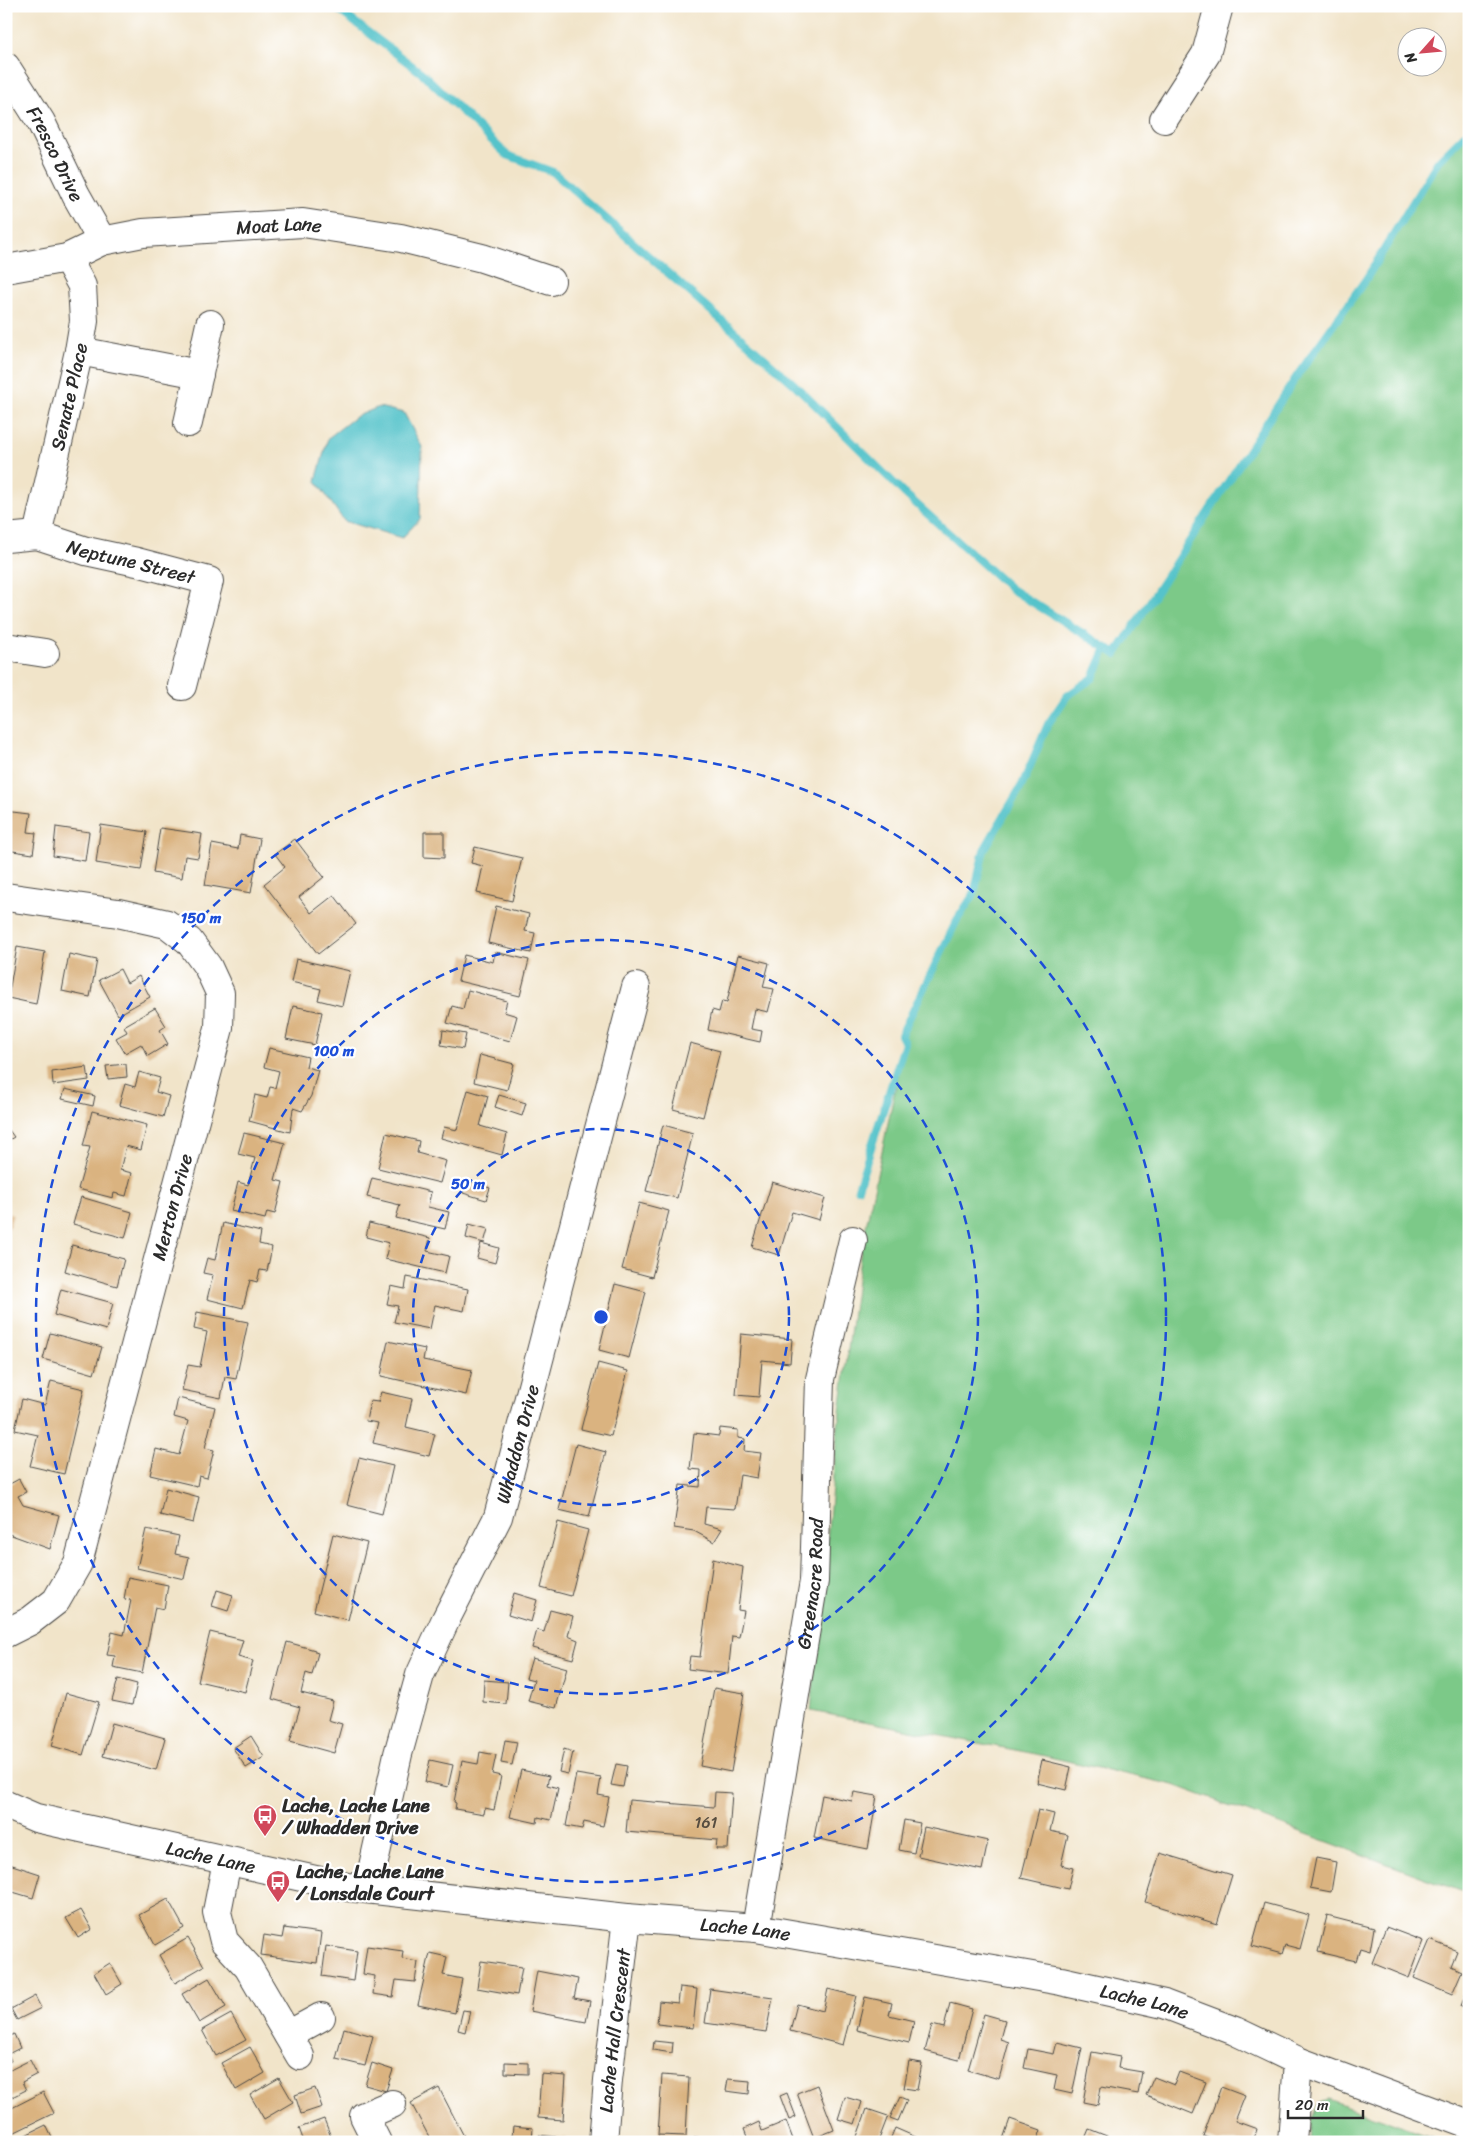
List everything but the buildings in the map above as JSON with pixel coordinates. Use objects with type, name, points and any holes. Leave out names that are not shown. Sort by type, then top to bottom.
[{"type":"street","points":[[1164,120],[1206,54],[1218,6]]},
{"type":"street","name":"Fresco Drive","points":[[6,67],[41,122],[76,195],[102,241]]},
{"type":"street","name":"Moat Lane","points":[[6,268],[67,258],[102,241],[143,233],[303,223],[401,238],[482,258],[551,281]]},
{"type":"street","name":"Senate Place","points":[[37,535],[79,351],[84,321],[82,286],[67,258]]},
{"type":"street","points":[[188,423],[210,324]]},
{"type":"street","points":[[79,351],[199,374]]},
{"type":"street","name":"Neptune Street","points":[[6,538],[37,535],[86,551],[209,581],[182,686]]},
{"type":"street","points":[[6,647],[44,653]]},
{"type":"street","name":"Merton Drive","points":[[6,897],[118,913],[168,924],[189,941],[208,967],[220,993],[219,1028],[78,1563],[56,1600],[30,1621],[6,1633]]},
{"type":"street","name":"Whaddon Drive","points":[[368,1889],[398,1754],[420,1675],[498,1517],[636,987]]},
{"type":"street","name":"Greenacre Road","points":[[756,1928],[814,1581],[820,1379],[853,1240]]},
{"type":"street","name":"Lache Lane","points":[[6,1805],[36,1818],[347,1887],[627,1918],[756,1928],[1061,1981],[1164,2004],[1235,2031],[1298,2061],[1469,2125]]},
{"type":"street","points":[[227,1861],[217,1912],[224,1941],[248,1967],[294,2045],[321,2017]]},
{"type":"street","name":"Lache Hall Crescent","points":[[604,2142],[608,2080],[627,1918]]},
{"type":"street","points":[[1292,2142],[1298,2061]]},
{"type":"street","points":[[377,2142],[364,2116],[392,2104]]},
{"type":"green space","points":[[1469,130],[1469,1894],[1174,1785],[1036,1754],[811,1711],[837,1434],[861,1250],[905,1043],[901,1035],[957,920],[974,894],[984,850],[1022,785],[1048,724],[1067,696],[1093,678],[1106,648],[1116,653],[1299,373],[1366,279],[1438,161]]},
{"type":"green space","points":[[1328,2100],[1445,2142],[1310,2142],[1311,2121],[1318,2104]]},
{"type":"water","points":[[379,407],[404,413],[422,447],[420,519],[402,538],[344,521],[316,481],[328,438],[355,417]]},
{"type":"waterway","points":[[337,6],[336,8],[423,74],[507,155],[553,172],[794,384],[904,493],[1011,589],[1116,654],[1299,373],[1366,279],[1438,161],[1469,130]]},
{"type":"waterway","points":[[858,1188],[905,1043],[901,1035],[957,920],[974,894],[984,850],[1022,785],[1048,724],[1067,696],[1093,678],[1106,648]]},
{"type":"place","name":"Lache, Lache Lane / Whadden Drive","points":[[265,1837]]},
{"type":"place","name":"Lache, Lache Lane / Lonsdale Court","points":[[278,1903]]}]
